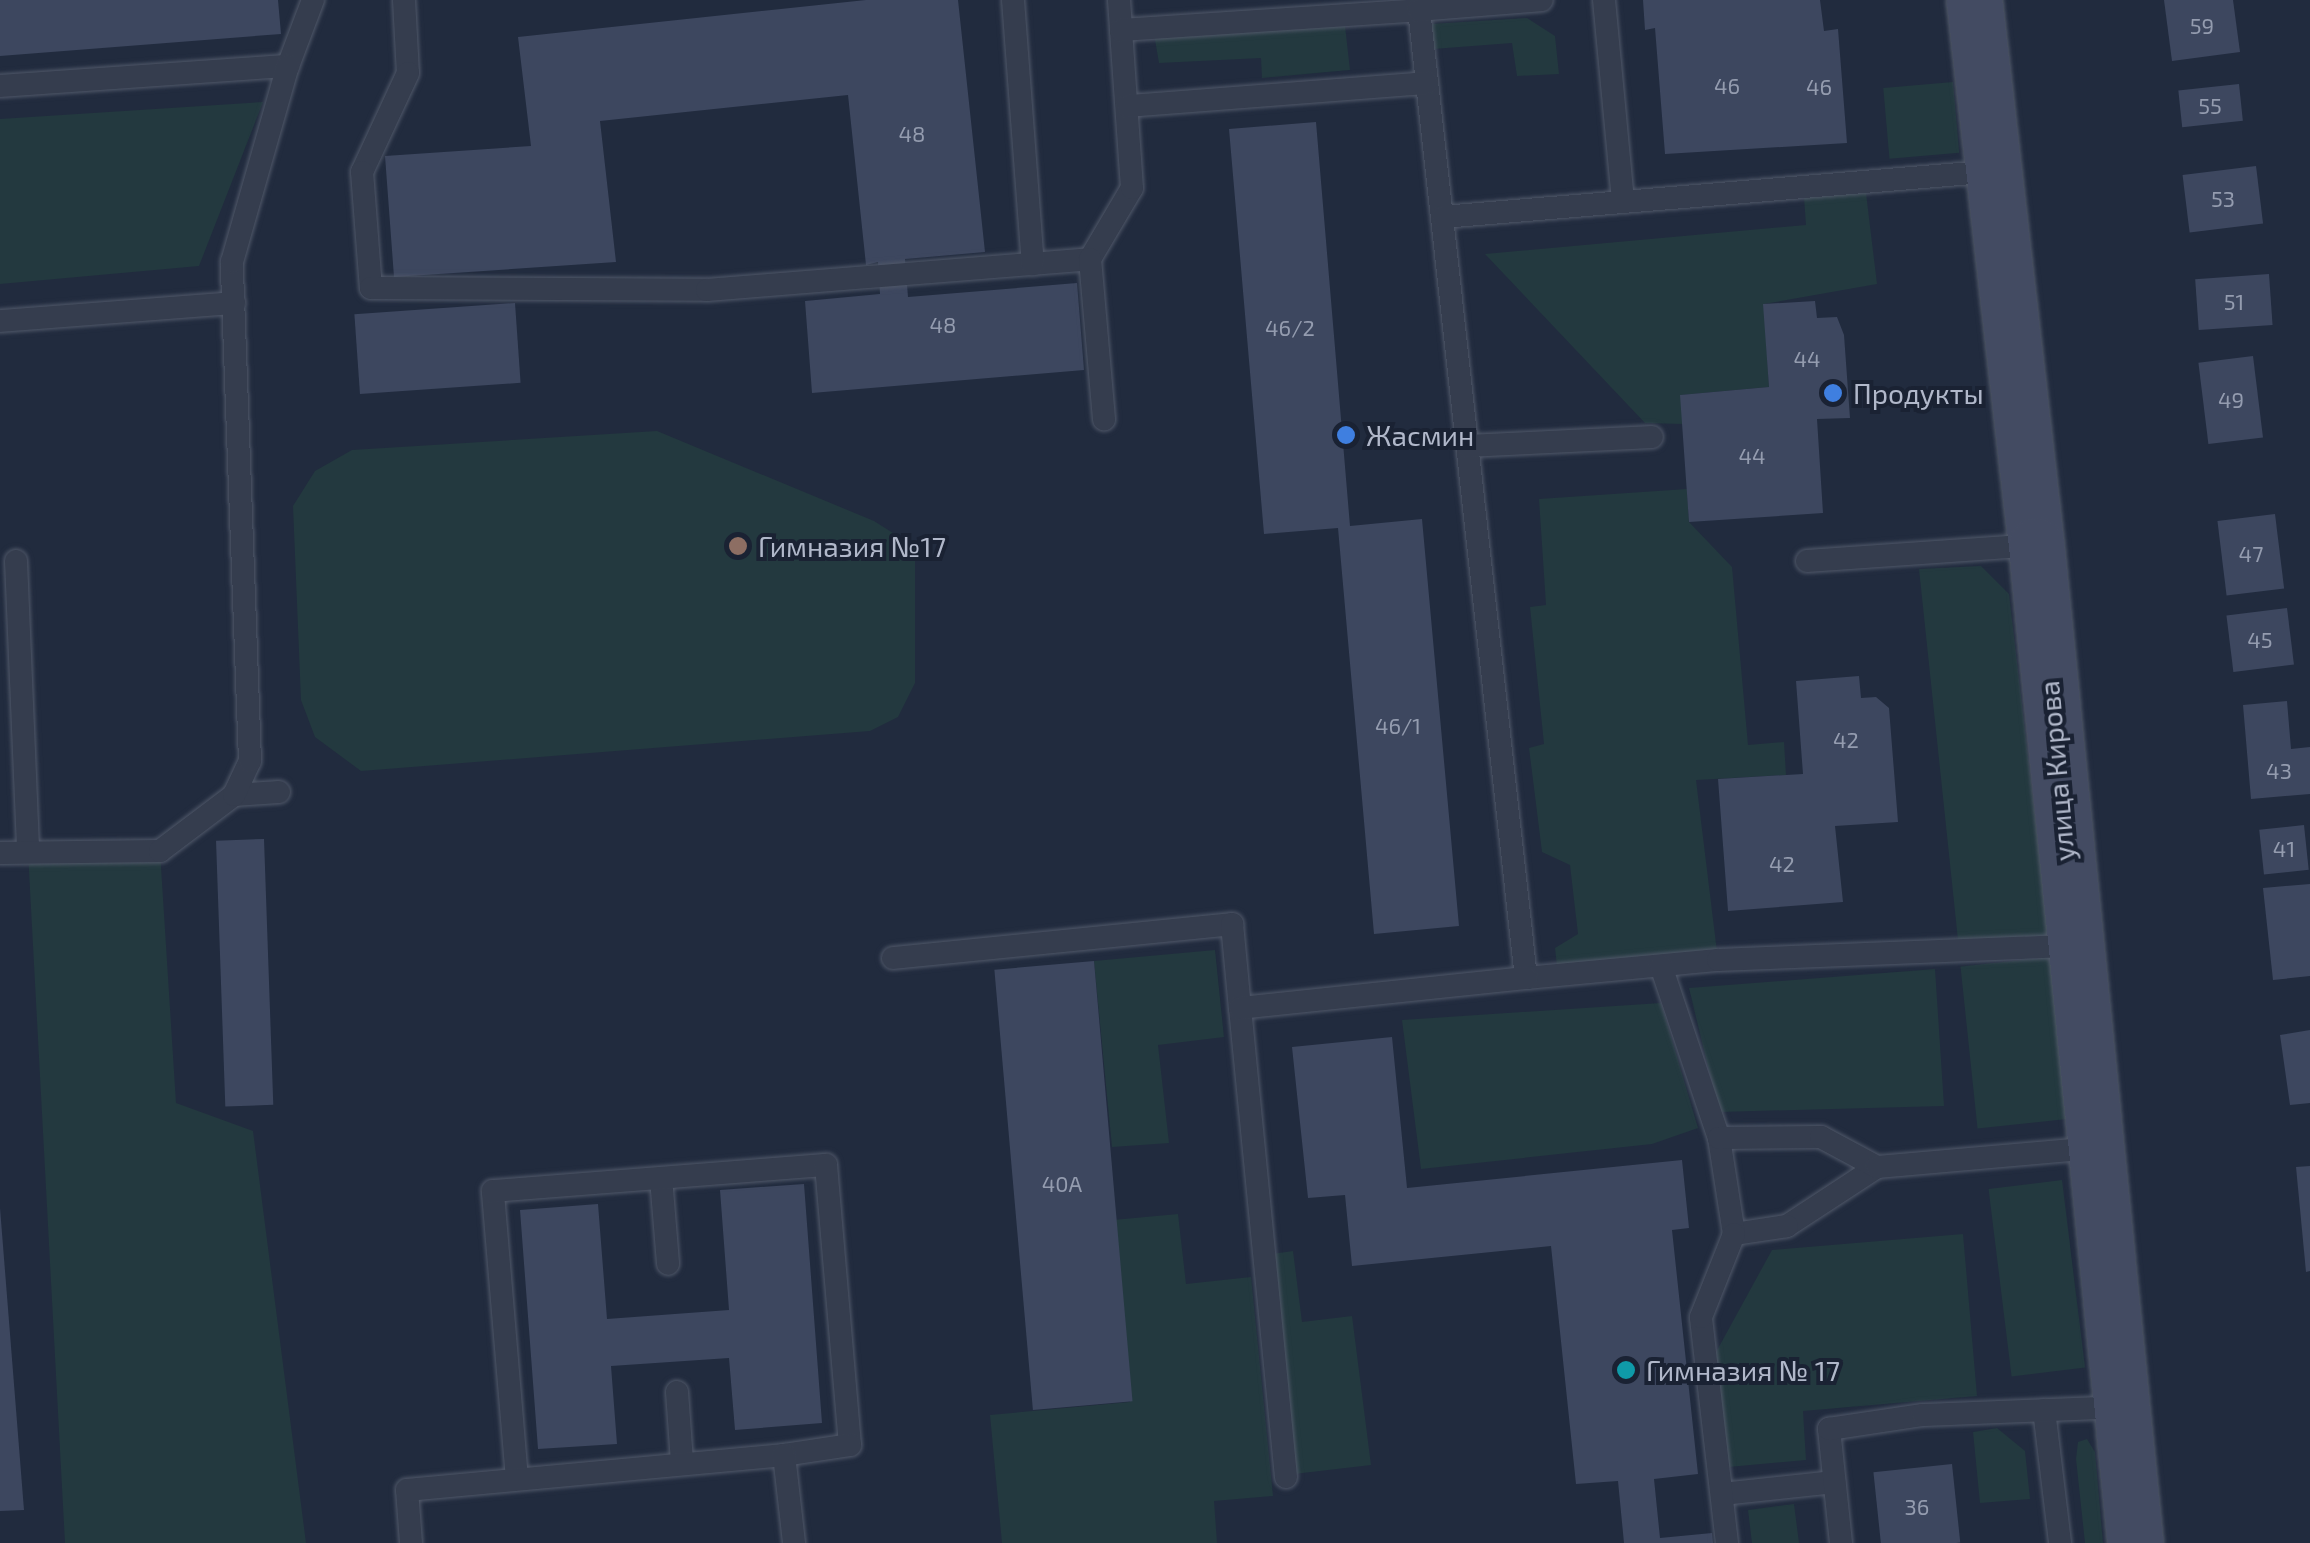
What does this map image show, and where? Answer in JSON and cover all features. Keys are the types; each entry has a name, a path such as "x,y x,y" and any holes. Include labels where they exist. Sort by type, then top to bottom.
{"street":[{"name":"улица Кирова","path":"1974,0 2036,546 2072,946 2135,1543"}],"lane":[{"path":"0,853 160,850 234,795 250,761 232,262 288,66 313,0"},
{"path":"404,0 408,73 362,172 371,288 707,290 1090,259"},
{"path":"1013,0 1033,264"},
{"path":"1104,419 1090,259 1132,188 1119,0"},
{"path":"1121,30 1542,0"},
{"path":"1604,0 1623,202"},
{"path":"1419,10 1526,978"},
{"path":"0,86 288,66"},
{"path":"1128,106 1427,84"},
{"path":"1443,217 1995,171"},
{"path":"0,321 234,303"},
{"path":"1468,446 1652,438"},
{"path":"1807,561 2036,546"},
{"path":"16,561 28,852"},
{"path":"234,795 279,792"},
{"path":"894,958 1232,924 1286,1477"},
{"path":"1240,1008 1661,966 2072,946"},
{"path":"1661,966 1718,1138 1734,1234 1701,1317 1727,1543"},
{"path":"1718,1138 1821,1137 1877,1167"},
{"path":"1734,1234 1788,1226 1877,1167 2093,1148"},
{"path":"411,1543 407,1490 784,1454 850,1445 826,1165 493,1191 517,1479"},
{"path":"662,1178 668,1264"},
{"path":"677,1392 682,1462"},
{"path":"1841,1543 1829,1429 1923,1415 2120,1407"},
{"path":"2044,1410 2060,1543"},
{"path":"784,1454 794,1543"},
{"path":"1722,1494 1834,1482"}],"green space":[{"path":"1344,17 1350,70 1262,78 1261,58 1159,63 1153,28"},
{"path":"1527,18 1555,36 1559,74 1517,76 1512,43 1433,49 1431,24"},
{"path":"1953,82 1959,153 1889,159 1883,88"},
{"path":"263,102 199,266 0,284 0,119"},
{"path":"1866,193 1877,284 1764,304 1769,387 1681,395 1683,424 1645,423 1485,254 1806,225 1804,197"},
{"path":"657,431 874,521 915,547 915,683 898,717 870,731 361,771 315,737 301,700 293,506 315,471 352,450"},
{"path":"1687,489 1689,522 1732,567 1748,745 1784,742 1786,775 1696,780 1718,960 1558,975 1555,948 1578,934 1570,865 1542,852 1529,748 1544,744 1530,607 1546,605 1539,499"},
{"path":"1981,566 2009,594 2049,936 1958,940 1919,569"},
{"path":"160,851 176,1103 253,1131 306,1543 65,1543 28,852"},
{"path":"1215,950 1224,1037 1158,1045 1169,1143 1112,1147 1094,961"},
{"path":"2050,957 2067,1119 1978,1129 1960,966"},
{"path":"1935,969 1944,1106 1719,1112 1689,988"},
{"path":"1661,1003 1698,1128 1652,1144 1421,1169 1402,1020"},
{"path":"2062,1180 2085,1368 2012,1377 1989,1189"},
{"path":"1178,1214 1186,1284 1251,1277 1273,1496 1214,1501 1217,1543 1002,1543 990,1415 1130,1402 1113,1220"},
{"path":"1963,1234 1977,1396 1803,1411 1806,1460 1718,1468 1709,1365 1772,1250"},
{"path":"1293,1251 1302,1322 1352,1316 1371,1465 1294,1474 1265,1255"},
{"path":"1997,1428 2025,1451 2030,1499 1980,1503 1973,1432"},
{"path":"2087,1439 2095,1452 2103,1543 2085,1543 2076,1459 2078,1442"},
{"path":"1794,1504 1799,1543 1752,1543 1748,1510"}],"building":[{"path":"0,0 278,0 281,34 0,56"},
{"path":"866,0 958,0 985,252 905,259 908,297 1077,283 1084,370 812,393 805,301 880,294 878,262 866,265 848,95 600,121 616,262 394,277 385,156 531,146 518,37"},
{"path":"1643,0 1820,0 1824,31 1838,29 1847,143 1665,154 1655,28 1645,30"},
{"path":"2164,0 2233,0 2240,52 2172,61"},
{"path":"2239,84 2243,121 2182,127 2178,90"},
{"path":"1316,122 1350,526 1422,519 1459,926 1374,934 1338,528 1264,534 1229,129"},
{"path":"2256,166 2263,224 2190,233 2183,175"},
{"path":"2269,274 2273,325 2199,330 2195,279"},
{"path":"1815,301 1817,318 1837,317 1844,335 1850,418 1817,419 1823,513 1689,522 1680,395 1769,387 1763,304"},
{"path":"515,303 521,383 360,394 354,314"},
{"path":"2253,356 2263,437 2208,444 2198,363"},
{"path":"2275,514 2284,588 2227,596 2217,521"},
{"path":"2287,608 2294,665 2233,672 2226,615"},
{"path":"1859,676 1861,698 1876,697 1889,708 1898,822 1835,826 1843,902 1728,911 1718,779 1803,774 1796,681"},
{"path":"2287,701 2291,749 2310,747 2310,794 2251,799 2243,705"},
{"path":"2304,825 2309,870 2264,874 2259,830"},
{"path":"264,839 273,1105 225,1107 216,841"},
{"path":"2310,884 2310,976 2273,980 2263,888"},
{"path":"1094,961 1133,1401 1033,1410 994,970"},
{"path":"2310,1030 2310,1103 2290,1105 2280,1035"},
{"name":"Гимназия № 17","path":"1392,1037 1407,1188 1682,1160 1689,1228 1672,1230 1698,1474 1654,1479 1660,1538 1712,1533 1713,1543 1624,1543 1618,1481 1576,1484 1551,1246 1352,1266 1345,1195 1308,1198 1292,1047"},
{"path":"2310,1166 2310,1271 2306,1272 2296,1167"},
{"path":"804,1184 822,1423 735,1430 729,1358 611,1366 617,1444 538,1449 520,1210 598,1204 607,1319 729,1310 720,1190"},
{"path":"0,1208 24,1510 0,1511"},
{"path":"1952,1464 1960,1543 1881,1543 1873,1472"}],"place":[{"name":"Продукты","path":"1833,393"},
{"name":"Жасмин","path":"1346,435"},
{"name":"Гимназия №17","path":"738,546"},
{"name":"Гимназия № 17","path":"1626,1370"}]}
